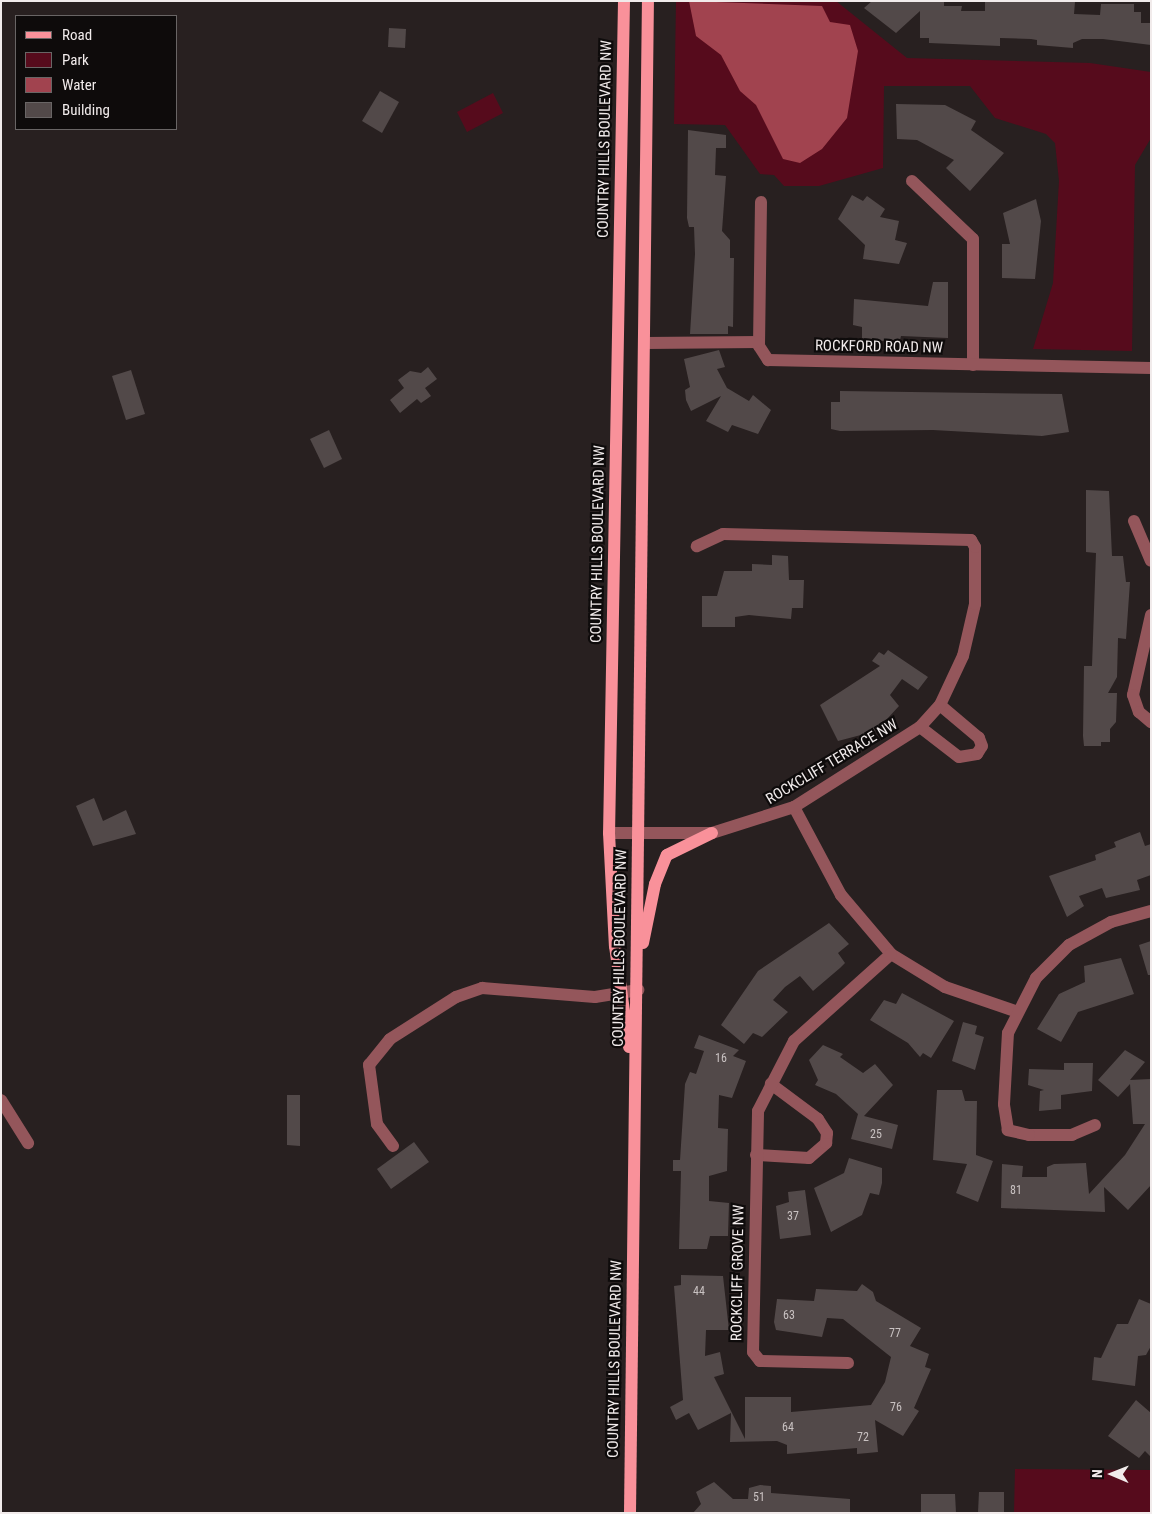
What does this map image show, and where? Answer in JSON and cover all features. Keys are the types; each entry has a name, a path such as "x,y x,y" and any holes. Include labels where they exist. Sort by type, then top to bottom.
{"main road":[{"name":"COUNTRY HILLS BOULEVARD NW","path":"624,1 609,833 615,946 624,996 633,1086"},
{"name":"COUNTRY HILLS BOULEVARD NW","path":"630,1513 633,1086 638,990 637,832 646,343 648,1"},
{"path":"638,971 655,884 667,855 712,833"}],"street":[{"path":"912,181 973,239 973,365"},
{"path":"646,343 759,342 761,202"},
{"name":"ROCKFORD ROAD NW","path":"759,342 762,356 772,361 1151,368"},
{"path":"1134,521 1151,561"},
{"name":"ROCKCLIFF TERRACE NW","path":"609,833 712,833 794,807 920,727 940,705 963,656 975,604 975,547 971,540 723,534 697,546"},
{"path":"1151,614 1133,695 1138,712 1151,722"},
{"path":"920,727 959,757 977,754 982,746 979,738 940,705"},
{"path":"794,807 841,896 891,954 945,987 1015,1011"},
{"path":"1096,1125 1072,1135 1029,1135 1008,1130 1004,1063 1015,1011 1036,978 1069,945 1111,922 1151,911"},
{"name":"ROCKCLIFF GROVE NW","path":"848,1363 760,1362 753,1352 758,1111 794,1041 891,954"},
{"path":"393,1146 377,1124 369,1065 390,1039 456,997 482,988 624,996 638,990"},
{"path":"756,1155 809,1158 826,1143 827,1133 818,1119 771,1084"},
{"path":"1,1100 28,1144"}],"green space":[{"path":"676,1 836,1 907,58 1090,63 1151,72 1151,138 1135,165 1132,351 1033,349 1053,283 1059,181 1055,143 1046,134 995,118 970,86 884,86 883,168 819,186 784,186 774,175 760,174 725,125 674,124"},
{"path":"493,93 503,113 467,132 457,112"},
{"path":"1015,1469 1151,1470 1151,1513 1014,1513"}],"water":[{"path":"689,1 822,6 830,22 850,25 858,51 847,118 822,149 800,163 783,159 756,105 740,91 721,55 696,36"}],"building":[{"path":"872,1 944,2 944,6 962,6 961,11 985,11 985,1 1075,2 1074,14 1100,15 1101,4 1134,4 1134,12 1141,12 1141,23 1151,23 1151,45 1103,39 1082,39 1073,43 1073,48 1037,45 1037,40 1031,39 1000,38 1000,46 929,43 929,38 920,38 920,11 896,33 864,8"},
{"path":"389,28 406,29 405,48 388,47"},
{"path":"380,91 399,102 382,133 362,121"},
{"path":"896,104 945,105 976,121 971,130 1004,153 970,191 946,168 954,160 917,140 897,139"},
{"path":"688,130 726,135 726,148 716,148 715,175 726,176 722,231 730,240 730,258 734,258 733,327 728,326 728,334 690,334 695,254 694,227 689,227 687,218"},
{"path":"852,195 863,201 867,196 885,209 880,217 899,221 895,240 907,243 899,264 863,259 865,245 838,219"},
{"path":"1036,199 1041,221 1035,279 1002,278 1002,244 1010,244 1003,213"},
{"path":"933,282 948,282 948,338 901,336 900,340 880,341 862,338 862,327 853,325 854,299 928,306"},
{"path":"719,350 725,367 717,369 727,388 749,401 753,395 771,410 758,434 732,425 728,432 706,421 721,396 691,411 686,400 685,390 690,387 684,359"},
{"path":"428,367 437,379 425,388 431,396 421,403 417,399 400,413 390,400 404,388 398,380 410,371 421,373"},
{"path":"131,370 145,414 126,420 112,376"},
{"path":"840,391 1062,394 1069,432 1042,436 933,430 840,431 831,429 831,402 840,402"},
{"path":"329,430 342,459 324,468 310,439"},
{"path":"1086,490 1109,491 1112,556 1123,556 1126,582 1130,582 1126,639 1118,638 1117,677 1108,693 1117,693 1116,722 1110,729 1110,742 1101,742 1101,746 1084,746 1083,736 1084,666 1092,666 1096,553 1086,552"},
{"path":"772,555 788,556 789,580 804,580 803,608 792,608 791,619 749,615 735,617 735,627 702,627 702,596 717,596 724,571 752,571 752,564 772,565"},
{"path":"888,650 928,677 918,690 902,679 890,695 899,706 876,731 838,741 820,705 880,666 872,661 879,652 884,655"},
{"path":"94,798 103,821 126,810 136,834 93,846 76,806"},
{"path":"1140,832 1145,846 1151,844 1151,875 1137,880 1140,890 1106,898 1102,888 1079,896 1084,906 1067,917 1049,876 1096,860 1095,855 1116,847 1114,842"},
{"path":"829,923 849,944 838,953 845,963 840,968 813,991 800,976 785,987 773,1000 788,1012 762,1037 753,1033 744,1044 721,1025 758,971"},
{"path":"1151,941 1151,975 1148,975 1139,945"},
{"path":"1121,958 1134,994 1078,1012 1061,1042 1037,1029 1059,994 1085,982 1084,966"},
{"path":"902,993 954,1021 931,1058 923,1053 920,1057 908,1043 870,1020 884,1000 896,1004"},
{"path":"963,1022 977,1026 975,1034 984,1037 975,1070 952,1061"},
{"path":"699,1035 739,1050 733,1056 746,1061 732,1098 719,1095 718,1128 728,1129 727,1171 709,1176 709,1201 729,1203 728,1236 710,1236 707,1249 679,1249 681,1171 673,1171 673,1160 680,1160 685,1084 690,1072 696,1074 704,1051 694,1048"},
{"path":"823,1045 843,1054 840,1057 863,1073 875,1064 893,1085 864,1116 898,1125 892,1149 851,1139 858,1114 836,1094 815,1085 818,1080 809,1060"},
{"path":"1125,1050 1145,1062 1130,1080 1151,1079 1151,1185 1128,1210 1104,1187 1105,1212 1001,1208 1002,1164 1023,1166 1022,1177 1047,1177 1047,1167 1054,1164 1086,1163 1089,1194 1125,1155 1145,1124 1133,1124 1130,1084 1118,1097 1098,1080"},
{"path":"1064,1063 1093,1063 1092,1091 1061,1095 1061,1109 1039,1111 1040,1091 1044,1090 1028,1085 1029,1069 1064,1070"},
{"path":"937,1090 962,1090 965,1101 977,1101 976,1155 993,1161 978,1202 956,1193 967,1164 933,1160"},
{"path":"287,1095 300,1095 300,1146 287,1145"},
{"path":"414,1142 429,1162 391,1189 377,1169"},
{"path":"849,1158 882,1168 882,1183 879,1195 870,1193 862,1215 831,1232 814,1188 844,1173"},
{"path":"805,1190 811,1235 780,1239 776,1206 789,1202 788,1192"},
{"path":"681,1275 723,1276 729,1330 706,1330 705,1356 720,1352 724,1374 714,1377 745,1439 745,1397 791,1397 791,1412 871,1405 885,1382 891,1357 843,1319 827,1318 822,1337 776,1330 774,1322 777,1299 814,1301 816,1289 857,1291 862,1284 873,1292 876,1301 921,1328 910,1346 929,1354 925,1367 931,1369 914,1408 919,1411 903,1436 875,1420 878,1452 857,1454 857,1448 787,1454 787,1445 777,1441 730,1442 731,1413 698,1430 689,1413 676,1420 670,1407 683,1400 674,1286 681,1285"},
{"path":"1139,1299 1151,1304 1151,1346 1146,1355 1138,1356 1135,1386 1092,1380 1094,1357 1101,1358 1117,1324 1128,1324"},
{"path":"1136,1400 1151,1413 1151,1457 1145,1451 1139,1458 1108,1436"},
{"path":"714,1482 733,1499 748,1499 749,1488 760,1485 771,1486 771,1493 850,1499 850,1513 693,1513 701,1504 696,1492"},
{"path":"979,1492 1004,1492 1004,1513 978,1513"},
{"path":"921,1494 955,1494 956,1513 921,1513"}]}
